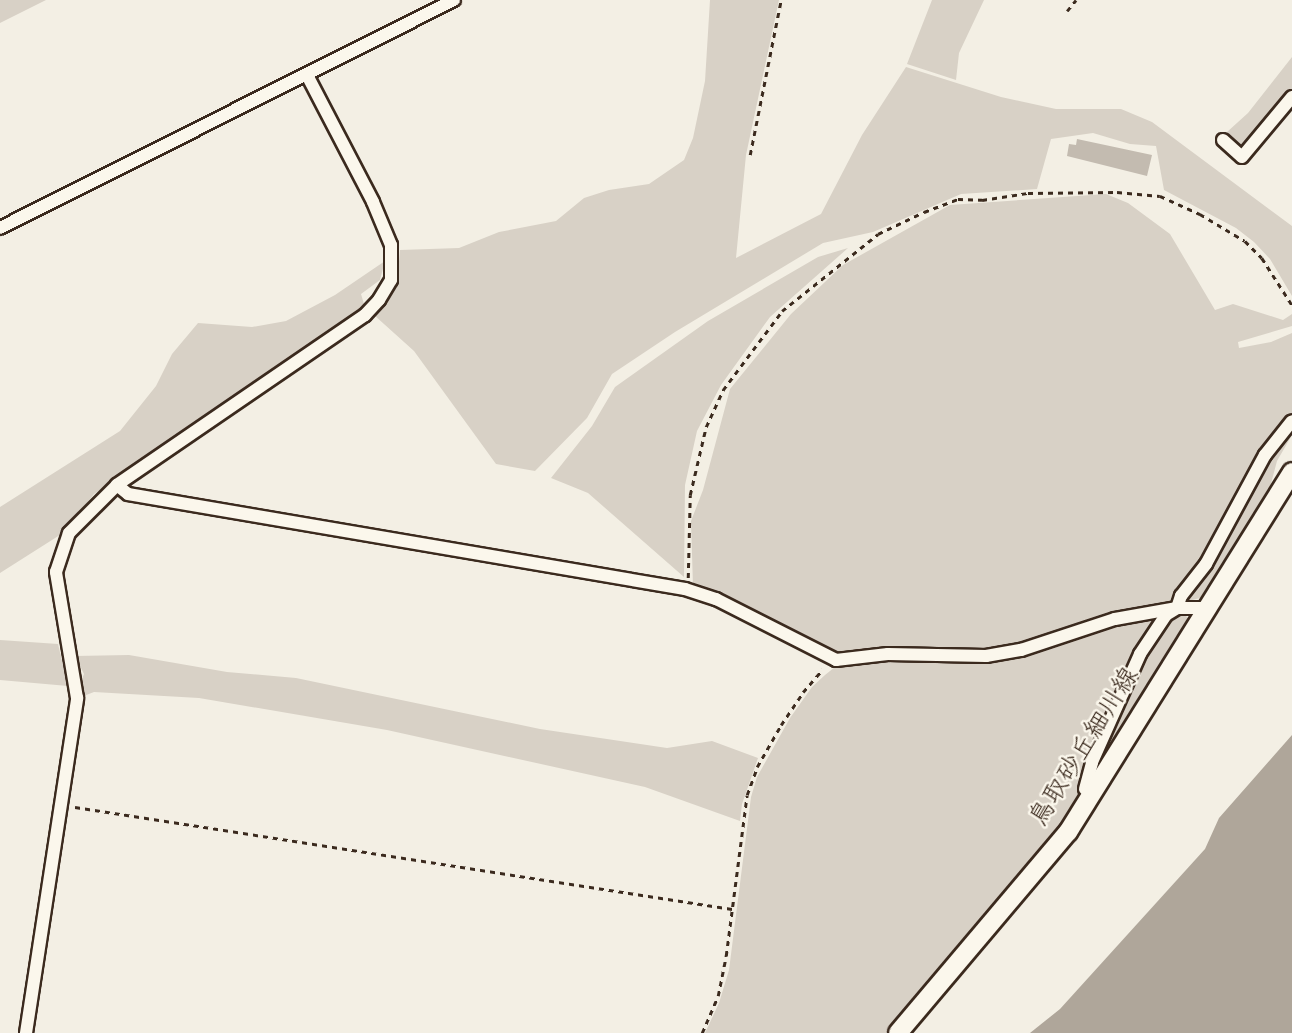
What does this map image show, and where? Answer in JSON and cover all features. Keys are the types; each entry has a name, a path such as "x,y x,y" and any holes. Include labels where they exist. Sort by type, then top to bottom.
{"main road":[{"name":"鳥取砂丘細川線","path":"898,1033 1068,832 1292,472"}],"street":[{"path":"0,228 454,0"},
{"path":"26,1033 77,698 56,572 69,533 117,485 365,315 379,300 391,280 391,245 373,202 307,75"},
{"path":"1223,140 1242,157 1292,97"},
{"path":"1085,789 1092,762 1140,654 1166,615 1177,608 1181,596 1206,564 1265,455 1292,421"},
{"path":"117,485 128,494 167,502 685,589 716,599 836,660 888,654 986,656 1021,650 1115,619 1177,608 1205,608"}],"path":[{"path":"750,155 781,0"},
{"path":"1066,10 1076,0"},
{"path":"685,589 690,495 706,427 723,390 782,312 878,234 958,198 982,200 1061,191 1160,196 1209,218 1245,241 1262,258 1292,305"},
{"path":"702,1033 718,996 747,795 757,767 803,692 816,675 836,660"},
{"path":"61,804 732,909"}],"shaded area":[{"path":"0,0 46,0 0,23"},
{"path":"710,0 779,0 746,155 736,258 821,214 862,135 906,67 1001,97 1056,109 1121,109 1152,122 1292,226 1292,296 1270,259 1254,242 1236,228 1164,190 1156,146 1130,144 1093,133 1051,139 1037,189 961,194 873,232 823,243 675,332 612,374 587,418 535,471 496,464 414,351 374,315 387,302 397,286 400,250 459,248 499,232 556,221 584,198 609,190 649,184 684,160 693,138 705,81"},
{"path":"932,0 984,0 959,53 956,80 907,64"},
{"path":"1292,57 1292,91 1239,148 1227,132 1248,113"},
{"path":"1106,194 1128,203 1170,234 1215,310 1233,304 1283,320 1292,314 1292,326 1238,342 1239,348 1271,342 1292,333 1292,418 1205,562 1175,604 998,651 848,653 824,649 693,587 691,521 703,490 730,389 791,314 843,265 950,205"},
{"path":"848,248 770,317 721,385 697,431 685,485 684,577 588,493 551,478 592,426 615,387 708,321 818,257"},
{"path":"385,261 380,280 361,294 364,304 362,311 94,494 63,533 0,573 0,507 120,431 156,386 172,354 198,323 252,327 286,321 335,295"},
{"path":"1292,424 1292,435 1277,461 1269,491 1210,587 1200,598 1180,603 1250,487"},
{"path":"1184,613 1189,620 1087,785 1119,701 1169,614"},
{"path":"1163,615 1086,770 1081,794 1070,811 1049,841 888,1033 705,1033 719,1003 729,970 751,797 757,777 790,718 812,687 825,675 835,667 861,659 978,661 1113,623"},
{"path":"0,640 58,644 68,686 0,680"},
{"path":"129,655 227,672 296,678 540,729 667,748 712,741 758,758 742,804 740,821 645,787 387,730 199,698 94,692 81,697 80,684 84,674 75,656"},
{"path":"1292,735 1292,1033 1030,1033 1060,1009 1205,849 1219,818"}],"building":[{"path":"1077,139 1152,155 1147,176 1067,156 1069,144 1076,145"}]}
